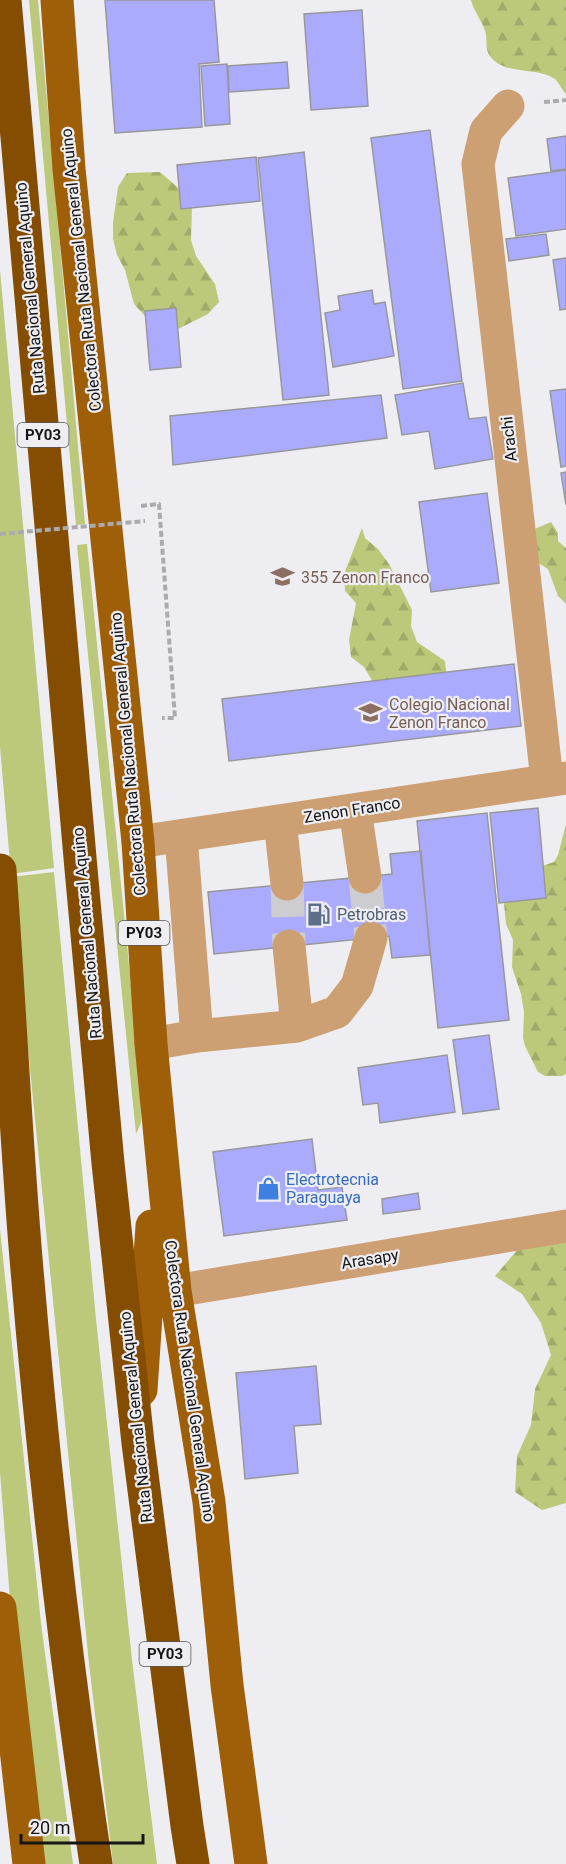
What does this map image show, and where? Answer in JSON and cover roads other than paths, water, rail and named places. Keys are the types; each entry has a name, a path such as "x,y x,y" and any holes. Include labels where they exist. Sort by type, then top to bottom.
{"highway":[{"name":"Ruta Nacional General Aquino","path":"5,0 108,1163 138,1443 193,1864"},
{"path":"0,870 25,1244 45,1464 80,1758 96,1864"}],"main road":[{"name":"Colectora Ruta Nacional General Aquino","path":"57,0 69,169 138,842 151,1044 174,1291 208,1502 227,1685 251,1864"},
{"path":"138,1443 159,1127"},
{"path":"0,1608 29,1864"}],"street":[{"name":"Arachi","path":"507,106 486,131 478,164 557,779"},
{"name":"Zenon Franco","path":"138,842 557,779"},
{"path":"355,810 365,876"},
{"path":"280,821 287,884"},
{"path":"181,836 197,1036"},
{"path":"151,1044 197,1036 297,1026 337,1012 357,986 371,938"},
{"path":"289,946 297,1026"},
{"name":"Arasapy","path":"174,1291 566,1226"}],"tunnel":[{"path":"365,877 371,938"},
{"path":"287,884 289,946"}],"place":[{"name":"355 Zenon Franco","path":"283,577"},
{"name":"Colegio Nacional Zenon Franco","path":"371,713"},
{"name":"Petrobras","path":"319,914"},
{"name":"Electrotecnia Paraguaya","path":"268,1188"}]}
